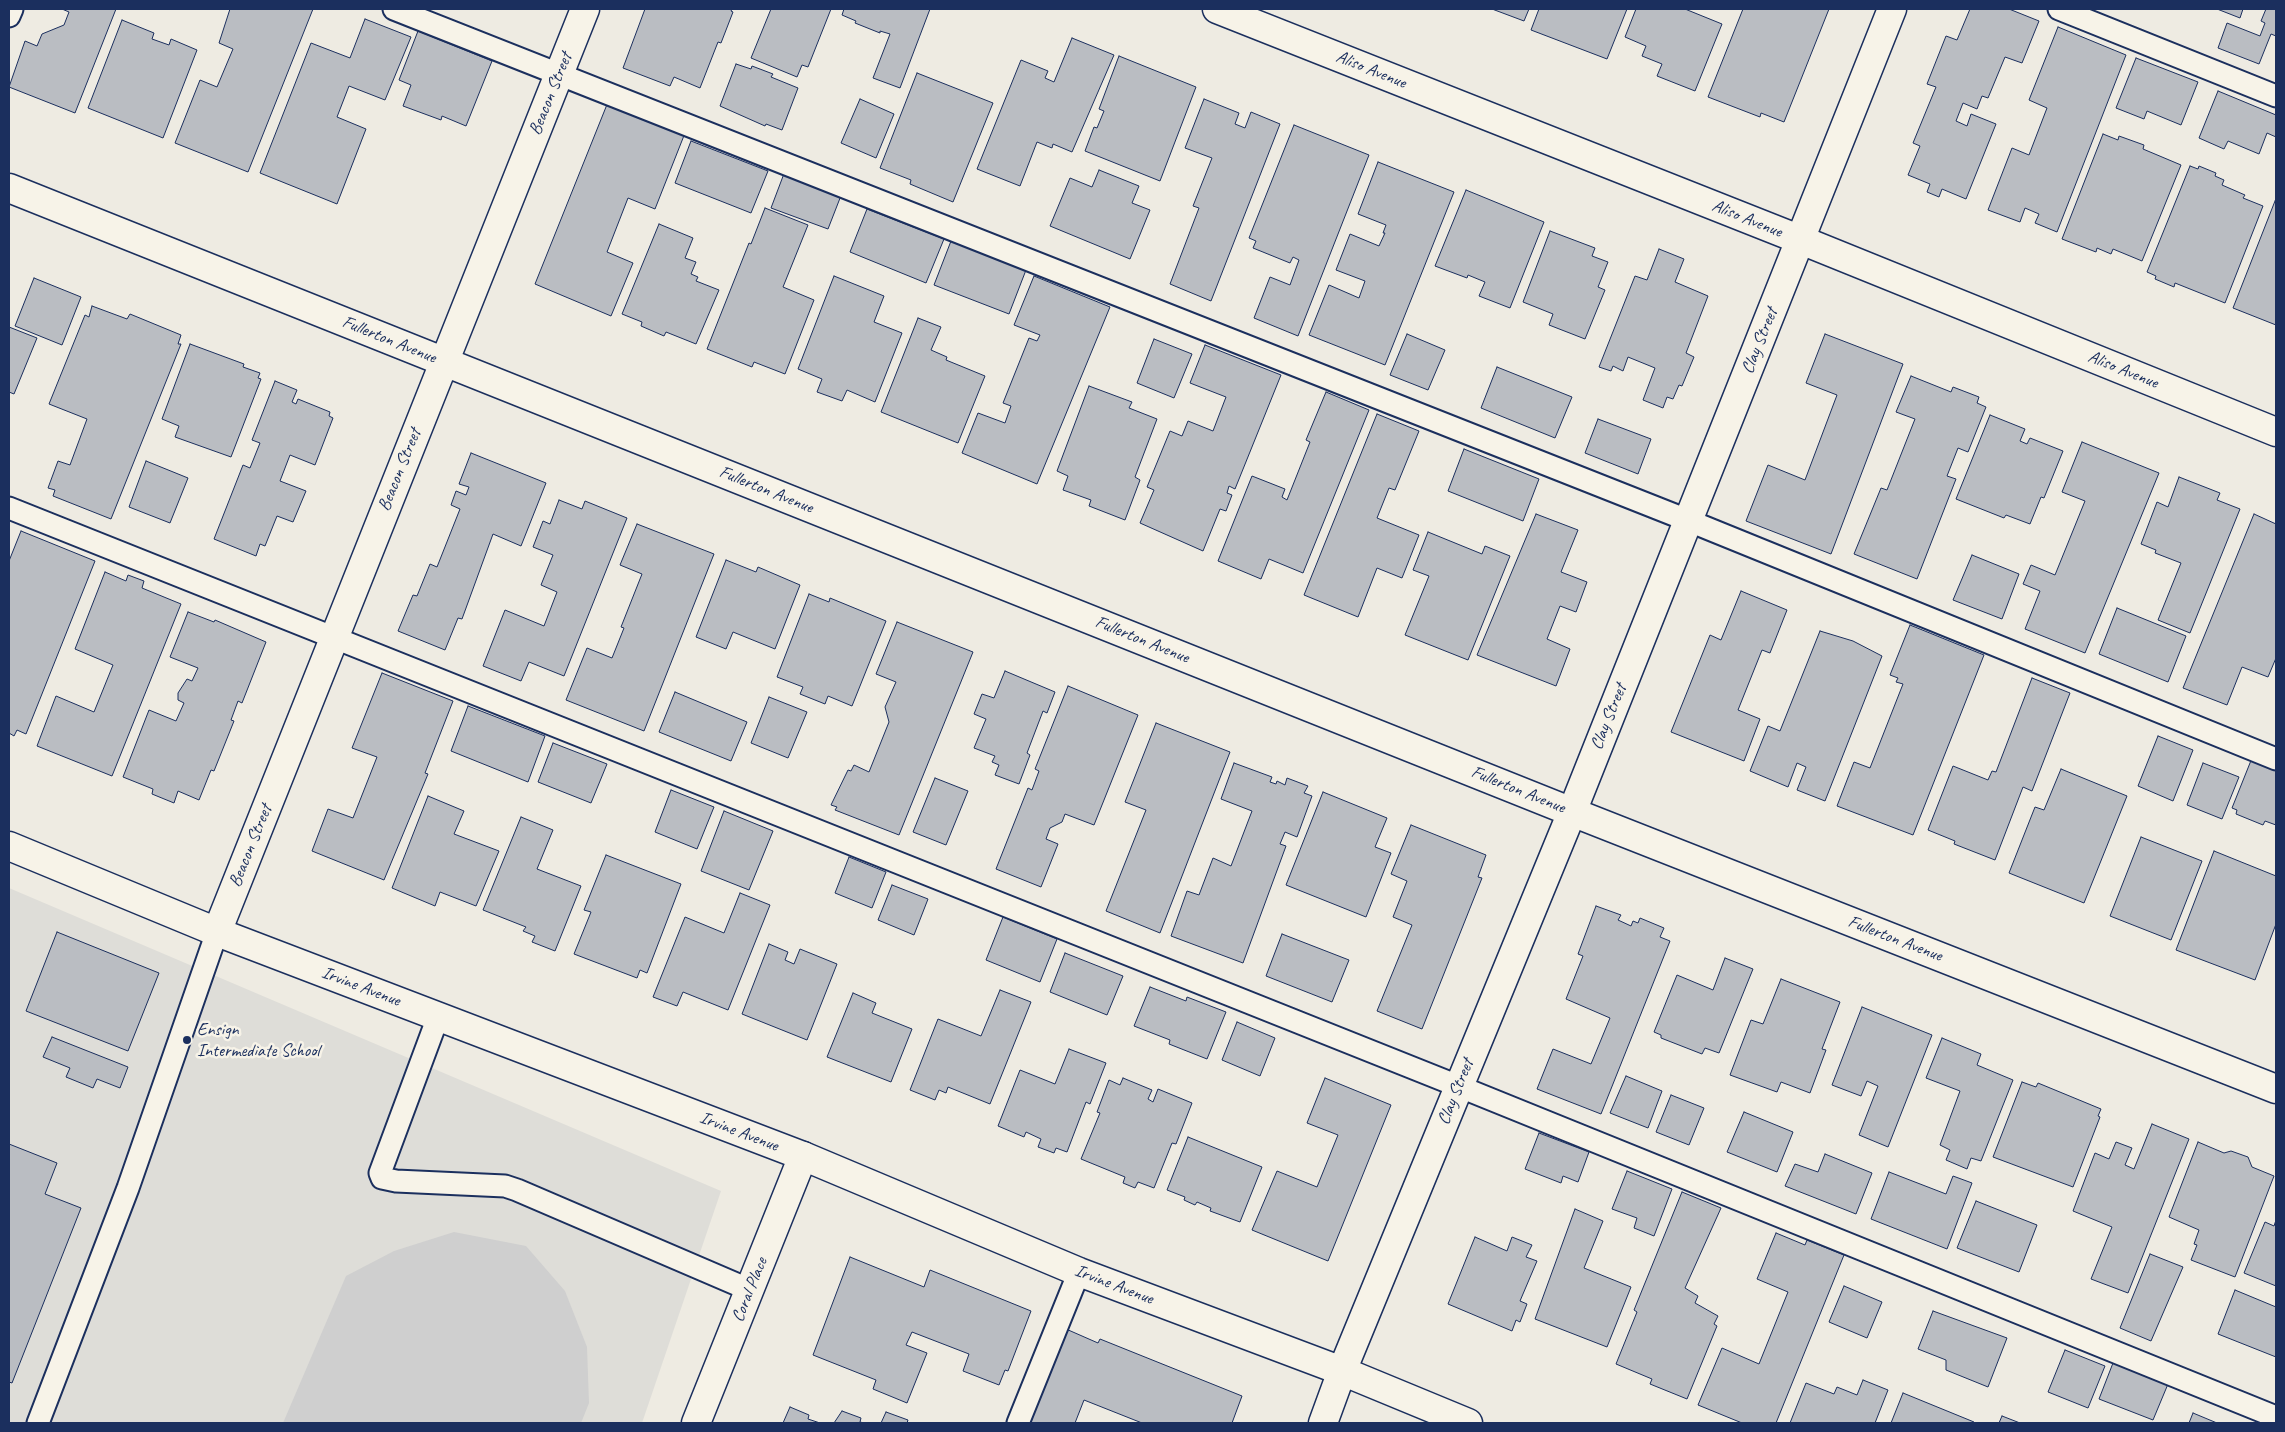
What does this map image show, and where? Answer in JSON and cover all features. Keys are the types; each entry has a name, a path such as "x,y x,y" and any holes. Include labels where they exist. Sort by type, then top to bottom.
{"street":[{"name":"Beacon Street","path":"216,932 585,9"},
{"name":"Aliso Avenue","path":"1217,9 1801,240 2276,432"},
{"name":"Clay Street","path":"1323,1423 1342,1371 1458,1086 1572,812 1892,9"},
{"name":"Fullerton Avenue","path":"9,188 1572,812 2276,1088"},
{"name":"Irvine Avenue","path":"9,846 216,932 803,1156 1079,1272 1342,1371 1468,1423"},
{"name":"Coral Place","path":"696,1423 803,1156"}],"lane":[{"path":"9,16 12,9"},
{"path":"394,9 1687,520 2276,759"},
{"path":"2058,9 2276,96"},
{"path":"9,508 1458,1086 2276,1416"},
{"path":"38,1423 128,1188 216,932"},
{"path":"438,1017 380,1173 382,1178 396,1181 504,1186 750,1290"},
{"path":"1018,1423 1079,1272"}],"shaded area":[{"name":"Ensign Intermediate School","path":"9,888 721,1191 642,1423 9,1423"},
{"path":"454,1232 526,1246 565,1291 587,1347 589,1403 581,1423 283,1423 346,1276 394,1251"}],"building":[{"path":"62,9 116,9 75,113 9,87 25,41 37,46 42,34 64,25 69,12"},
{"path":"230,9 313,9 248,172 175,143 200,80 217,87 233,49 219,43"},
{"path":"645,9 732,9 731,11 733,12 721,43 718,42 700,88 674,77 670,86 623,68"},
{"path":"771,9 831,9 808,67 802,65 797,77 751,58"},
{"path":"844,9 930,9 900,88 873,78 890,34 880,31 880,33 855,23 856,21 842,15"},
{"path":"1492,9 1529,9 1524,21"},
{"path":"1539,9 1627,9 1607,59 1531,30"},
{"path":"1636,9 1685,9 1722,24 1695,91 1657,76 1662,64 1642,56 1646,46 1625,37"},
{"path":"1743,9 1829,9 1784,122 1761,113 1760,117 1708,97"},
{"path":"1970,9 2009,9 2039,21 2022,63 2005,57 1988,98 1982,96 1977,109 1963,103 1956,121 1967,126 1971,114 1996,124 1966,199 1942,189 1939,197 1927,192 1930,184 1908,175 1920,146 1913,143 1936,87 1927,84 1946,36 1957,40"},
{"path":"2217,9 2243,9 2240,18"},
{"path":"2266,9 2276,9 2276,36 2271,34 2259,64 2218,48 2227,23 2260,36 2265,23 2261,21"},
{"path":"365,19 411,37 385,100 349,86 337,117 366,129 337,204 260,173 311,43 350,58"},
{"path":"122,20 154,33 152,39 169,45 171,39 197,50 163,138 88,108"},
{"path":"2058,27 2126,55 2057,232 2035,223 2039,214 2025,208 2020,222 1988,210 2012,148 2029,155 2047,108 2029,100"},
{"path":"418,31 492,61 466,126 442,116 441,120 403,106 411,85 399,80"},
{"path":"1072,38 1114,55 1072,152 1053,144 1052,148 1037,142 1020,186 977,169 1021,60 1048,71 1045,78 1054,82"},
{"path":"1119,56 1196,87 1160,181 1085,151 1094,127 1097,128 1104,111 1099,109"},
{"path":"2136,58 2198,82 2181,125 2147,111 2144,119 2116,108"},
{"path":"736,64 751,69 752,66 773,74 771,77 798,88 782,130 766,124 765,126 720,106"},
{"path":"917,73 993,103 953,202 910,184 911,180 880,168"},
{"path":"2218,91 2276,115 2276,137 2267,133 2259,154 2228,141 2224,149 2199,138"},
{"path":"860,99 894,114 876,158 841,143"},
{"path":"1204,99 1239,113 1235,124 1245,128 1251,112 1280,124 1211,301 1170,284 1199,208 1193,206 1212,158 1185,148"},
{"path":"608,102 685,133 655,209 628,198 607,252 633,263 611,316 535,284"},
{"path":"1294,125 1369,155 1298,336 1254,318 1270,277 1290,285 1299,260 1293,257 1290,263 1253,248 1256,241 1249,238"},
{"path":"2103,134 2118,140 2119,136 2144,145 2143,149 2181,165 2142,261 2113,249 2111,254 2097,248 2096,252 2062,239"},
{"path":"691,141 768,171 751,213 675,183"},
{"path":"1378,162 1454,192 1385,365 1309,335 1329,285 1359,298 1365,281 1336,270 1350,234 1379,246 1385,233 1383,233 1386,225 1358,214"},
{"path":"2190,166 2198,169 2199,166 2216,173 2215,176 2224,180 2222,185 2245,195 2243,198 2263,206 2225,303 2175,283 2174,287 2155,279 2156,276 2147,272"},
{"path":"1099,170 1139,186 1132,203 1150,210 1130,259 1050,226 1070,178 1092,187"},
{"path":"785,171 842,193 828,229 771,208"},
{"path":"1466,190 1544,222 1510,308 1479,296 1485,282 1468,275 1467,278 1435,266"},
{"path":"2276,202 2276,325 2233,308"},
{"path":"765,208 808,225 783,287 814,300 785,374 754,362 752,367 707,349"},
{"path":"867,209 944,239 926,283 850,252"},
{"path":"659,224 693,238 685,258 696,262 691,274 698,277 696,281 719,290 696,344 666,332 664,336 641,326 642,322 622,314"},
{"path":"1550,231 1595,248 1592,256 1608,262 1598,287 1605,290 1585,339 1549,325 1553,314 1523,302"},
{"path":"951,241 1026,270 1009,314 934,285"},
{"path":"1659,249 1684,259 1675,282 1708,296 1686,353 1694,357 1682,386 1679,385 1673,399 1667,397 1663,408 1643,400 1655,368 1628,357 1623,371 1613,366 1611,371 1599,367 1635,276 1647,280"},
{"path":"834,276 884,296 874,322 902,333 875,402 847,390 842,401 817,392 822,379 798,369"},
{"path":"1034,276 1110,307 1037,484 962,453 978,413 1005,423 1011,406 1003,403 1029,338 1037,341 1040,335 1014,325"},
{"path":"34,278 81,297 62,345 15,326"},
{"path":"92,306 127,319 130,314 181,335 178,344 181,344 111,519 53,496 55,490 48,488 58,461 70,465 87,419 49,404 85,315 89,317"},
{"path":"918,318 941,327 931,350 947,357 946,360 985,376 958,443 881,412"},
{"path":"9,327 37,338 14,394 9,392"},
{"path":"1407,334 1445,350 1428,390 1390,375"},
{"path":"1825,334 1903,364 1831,554 1746,521 1768,465 1805,480 1837,395 1806,383"},
{"path":"1154,339 1192,354 1174,398 1137,383"},
{"path":"190,344 244,364 243,367 260,373 258,378 261,379 231,457 175,437 179,426 162,419"},
{"path":"1205,345 1281,375 1235,489 1229,486 1227,493 1232,495 1226,511 1220,509 1203,551 1140,523 1154,490 1147,487 1170,431 1182,436 1188,421 1213,431 1226,397 1190,383"},
{"path":"1497,367 1572,397 1555,438 1481,408"},
{"path":"1911,376 1951,392 1953,387 1979,397 1977,403 1986,407 1968,452 1958,448 1947,476 1956,479 1917,579 1854,554 1881,488 1887,490 1915,419 1896,412"},
{"path":"275,381 297,390 292,402 296,404 298,399 330,412 329,416 333,418 315,465 290,455 280,481 306,491 293,522 277,516 265,546 260,544 256,556 214,539 243,465 250,468 260,443 252,440"},
{"path":"1089,386 1132,402 1129,408 1157,419 1135,477 1140,480 1125,520 1089,506 1091,500 1063,490 1068,476 1057,471"},
{"path":"1326,392 1369,410 1303,573 1269,559 1261,579 1218,561 1252,476 1285,489 1282,497 1287,500 1310,442 1306,440"},
{"path":"1377,414 1419,431 1395,490 1389,488 1377,518 1419,535 1402,578 1377,568 1358,617 1304,595"},
{"path":"1990,415 2025,429 2020,441 2027,444 2030,438 2063,451 2044,498 2041,497 2030,524 2006,515 2004,518 1956,499"},
{"path":"1598,419 1651,439 1638,474 1585,453"},
{"path":"2082,442 2159,473 2085,653 2025,629 2040,591 2023,584 2031,565 2055,575 2085,501 2062,492"},
{"path":"1464,449 1539,479 1523,521 1448,491"},
{"path":"471,453 546,483 521,546 493,534 462,619 458,618 445,650 398,631 413,595 417,596 430,564 437,567 460,509 451,505 456,491 466,495 469,487 459,484"},
{"path":"146,461 188,478 170,523 129,507"},
{"path":"2179,477 2220,493 2217,500 2240,509 2190,633 2158,620 2181,563 2155,553 2156,550 2141,544 2157,502 2168,507"},
{"path":"559,500 582,509 585,501 627,518 564,676 529,662 521,681 483,666 505,610 544,626 557,592 541,585 553,555 533,547 543,521 550,524"},
{"path":"1536,514 1578,530 1561,572 1587,582 1576,612 1560,606 1547,639 1570,649 1556,686 1477,655"},
{"path":"2254,514 2276,524 2276,658 2268,677 2242,667 2227,705 2183,688"},
{"path":"637,524 714,554 644,731 566,700 587,648 612,658 624,628 621,627 642,574 620,565"},
{"path":"21,531 95,561 26,734 17,730 14,736 9,733 9,561"},
{"path":"1428,532 1482,554 1485,546 1510,556 1468,660 1405,635 1429,576 1413,570"},
{"path":"1972,555 2019,574 2002,619 1953,600"},
{"path":"726,560 756,572 758,567 800,585 775,649 733,632 726,649 696,637"},
{"path":"105,572 126,581 128,575 144,581 142,588 181,604 112,776 37,746 56,696 94,712 113,665 75,649"},
{"path":"1741,591 1787,610 1770,653 1762,650 1738,710 1760,719 1744,761 1671,732 1710,635 1721,640"},
{"path":"809,594 829,602 830,598 886,621 852,706 828,696 825,704 800,694 803,687 777,677"},
{"path":"2117,608 2186,636 2168,682 2099,654"},
{"path":"188,612 214,622 215,620 266,642 242,703 238,701 231,720 234,721 214,771 211,770 199,800 178,791 174,803 152,794 153,789 123,777 149,710 176,721 184,703 178,700 178,693 187,679 192,681 198,668 170,657"},
{"path":"897,622 973,652 899,835 835,810 837,807 831,805 848,770 851,771 854,765 869,772 889,722 885,707 896,682 876,674"},
{"path":"1910,625 1984,655 1913,835 1837,806 1854,762 1870,768 1903,684 1896,682 1898,678 1890,675"},
{"path":"1820,631 1853,641 1882,656 1825,801 1797,790 1806,767 1797,763 1788,787 1750,771 1768,726 1780,731"},
{"path":"1005,671 1055,692 1047,713 1043,711 1027,753 1030,755 1019,784 995,775 999,765 992,762 995,756 974,748 986,719 974,714 982,694 994,698"},
{"path":"382,673 453,701 425,773 428,774 384,880 312,851 328,809 353,818 377,757 352,748"},
{"path":"2032,678 2070,693 2032,791 2023,787 1995,860 1954,844 1955,841 1928,830 1953,766 1988,780 1992,771 1996,772"},
{"path":"1068,686 1138,715 1094,825 1065,814 1062,822 1050,828 1046,839 1058,844 1041,887 996,869 1028,788 1032,790 1039,771 1035,769"},
{"path":"675,692 747,722 731,761 659,732"},
{"path":"769,697 807,712 788,758 751,743"},
{"path":"468,706 545,736 528,782 451,751"},
{"path":"1156,723 1230,752 1160,933 1106,911 1146,810 1125,802"},
{"path":"2158,736 2193,750 2173,801 2138,786"},
{"path":"553,743 607,764 591,803 538,782"},
{"path":"2252,758 2276,768 2276,825 2265,821 2263,825 2236,814 2237,810 2232,808"},
{"path":"1234,763 1272,777 1270,782 1276,784 1277,781 1285,785 1287,778 1308,786 1304,793 1312,796 1297,837 1285,832 1280,844 1286,846 1243,963 1171,936 1187,891 1199,895 1213,858 1231,866 1252,811 1221,799"},
{"path":"2203,763 2239,777 2222,819 2187,805"},
{"path":"2061,769 2127,796 2084,903 2009,873 2035,807 2044,810"},
{"path":"935,778 968,791 946,845 913,832"},
{"path":"671,790 714,807 697,849 655,832"},
{"path":"1323,792 1387,818 1375,847 1391,853 1366,917 1286,885"},
{"path":"428,796 464,811 454,834 499,851 476,906 440,892 435,906 392,888"},
{"path":"724,811 773,831 749,890 701,871"},
{"path":"521,817 553,830 537,869 581,886 555,951 532,942 535,936 523,931 526,927 483,910"},
{"path":"1411,825 1486,855 1478,877 1482,878 1422,1029 1377,1011 1412,925 1393,917 1407,881 1391,874"},
{"path":"2141,837 2202,861 2171,940 2110,916"},
{"path":"2214,851 2276,876 2276,924 2255,980 2176,950"},
{"path":"606,855 681,884 647,973 640,970 637,978 574,954 591,912 584,910"},
{"path":"849,857 886,872 872,908 835,893"},
{"path":"892,885 928,899 914,935 878,920"},
{"path":"740,893 770,905 728,1010 683,992 677,1006 653,997 685,917 724,933"},
{"path":"1596,906 1621,915 1618,920 1631,926 1633,921 1638,923 1640,918 1664,928 1660,937 1670,941 1601,1114 1537,1089 1553,1049 1591,1064 1610,1018 1566,999 1583,956 1578,954"},
{"path":"1003,917 1057,939 1040,982 986,960"},
{"path":"57,932 159,973 128,1051 26,1011"},
{"path":"1282,934 1349,960 1332,1002 1266,976"},
{"path":"769,944 788,952 785,960 794,964 800,949 837,964 807,1040 742,1014"},
{"path":"1065,953 1123,976 1107,1015 1050,992"},
{"path":"1725,958 1753,969 1719,1053 1705,1048 1702,1054 1661,1038 1661,1035 1654,1032 1677,975 1713,990"},
{"path":"1781,979 1840,1002 1822,1049 1826,1050 1810,1093 1781,1082 1777,1092 1730,1075 1751,1020 1763,1024"},
{"path":"1150,987 1186,1001 1187,997 1226,1012 1207,1059 1169,1044 1170,1040 1134,1026"},
{"path":"1000,990 1031,1002 990,1104 948,1087 946,1093 939,1090 935,1100 910,1090 938,1019 981,1036"},
{"path":"853,993 876,1003 872,1013 912,1029 891,1082 827,1057"},
{"path":"1862,1007 1932,1035 1888,1147 1859,1135 1878,1086 1867,1081 1861,1096 1832,1085"},
{"path":"1237,1022 1275,1038 1260,1076 1222,1060"},
{"path":"52,1037 128,1067 120,1088 97,1079 93,1088 66,1077 70,1068 43,1057"},
{"path":"1942,1038 1981,1054 1977,1065 2013,1080 1981,1161 1971,1158 1967,1169 1946,1160 1950,1150 1940,1145 1960,1091 1926,1078"},
{"path":"1069,1049 1106,1063 1090,1104 1086,1102 1067,1152 1056,1148 1054,1153 1038,1147 1041,1139 1026,1132 1024,1137 998,1126 1020,1070 1055,1084"},
{"path":"1626,1076 1662,1091 1648,1128 1610,1113"},
{"path":"1123,1078 1152,1090 1148,1099 1153,1102 1158,1089 1192,1103 1176,1144 1172,1143 1154,1188 1138,1182 1135,1188 1123,1183 1125,1177 1081,1159 1100,1113 1097,1112 1109,1080 1120,1085"},
{"path":"1325,1078 1391,1105 1328,1261 1252,1230 1277,1171 1317,1187 1338,1135 1307,1123"},
{"path":"2022,1082 2036,1087 2038,1083 2101,1109 2098,1116 2100,1117 2073,1187 1993,1157"},
{"path":"1671,1095 1704,1108 1689,1145 1656,1132"},
{"path":"1744,1112 1793,1132 1777,1172 1727,1152"},
{"path":"2152,1124 2189,1139 2128,1293 2091,1279 2112,1227 2073,1211 2095,1153 2109,1159 2116,1142 2132,1148 2125,1165 2134,1169"},
{"path":"1539,1133 1589,1152 1578,1182 1563,1176 1561,1183 1525,1169"},
{"path":"1188,1137 1262,1167 1240,1222 1210,1211 1211,1208 1197,1202 1195,1205 1184,1200 1185,1197 1167,1190"},
{"path":"2198,1142 2224,1153 2231,1151 2248,1157 2252,1167 2274,1176 2235,1277 2191,1260 2197,1245 2194,1244 2199,1230 2169,1217"},
{"path":"9,1144 57,1163 45,1194 81,1208 12,1383 9,1382"},
{"path":"1825,1154 1872,1173 1856,1214 1785,1186 1795,1164 1818,1172"},
{"path":"1627,1171 1672,1189 1654,1236 1634,1228 1637,1218 1612,1209"},
{"path":"1889,1172 1946,1194 1953,1176 1972,1183 1947,1249 1871,1219"},
{"path":"1682,1192 1721,1208 1685,1288 1698,1296 1695,1303 1718,1316 1714,1324 1717,1326 1687,1399 1650,1384 1652,1379 1616,1364 1637,1312 1634,1310"},
{"path":"1976,1201 2037,1225 2019,1272 1957,1248"},
{"path":"1575,1209 1603,1221 1584,1268 1631,1287 1607,1347 1535,1319"},
{"path":"2276,1220 2276,1286 2244,1273 2265,1222 2274,1226"},
{"path":"1776,1233 1805,1245 1807,1240 1844,1255 1776,1423 1742,1423 1698,1405 1722,1348 1759,1364 1788,1292 1757,1279"},
{"path":"1475,1237 1507,1251 1512,1237 1532,1245 1526,1257 1537,1261 1520,1301 1527,1304 1520,1322 1516,1320 1512,1331 1448,1304"},
{"path":"2150,1254 2183,1267 2151,1341 2120,1328"},
{"path":"850,1257 924,1287 930,1270 1031,1311 1008,1371 1005,1370 999,1385 963,1371 969,1354 912,1332 906,1345 927,1353 907,1403 873,1389 876,1380 813,1355"},
{"path":"1844,1286 1882,1302 1867,1338 1829,1322"},
{"path":"2235,1290 2276,1307 2276,1357 2218,1334"},
{"path":"1933,1311 2007,1338 1988,1387 1946,1370 1946,1360 1918,1349"},
{"path":"1066,1329 1098,1343 1100,1339 1242,1396 1232,1423 1142,1423 1084,1400 1075,1423 1030,1423"},
{"path":"2065,1350 2105,1366 2088,1408 2048,1392"},
{"path":"2113,1363 2168,1384 2153,1420 2099,1399"},
{"path":"1863,1380 1888,1390 1875,1423 1790,1423 1806,1383 1834,1394 1837,1387 1857,1395"},
{"path":"1903,1393 1974,1422 1891,1423"},
{"path":"790,1407 809,1415 808,1419 820,1423 783,1423"},
{"path":"842,1411 861,1418 860,1422 864,1423 834,1423"},
{"path":"886,1412 908,1420 907,1423 881,1423"},
{"path":"2193,1413 2217,1423 2189,1423"},
{"path":"2002,1416 2020,1423 1999,1423"}],"place":[{"name":"Ensign Intermediate School","path":"187,1040"}]}
